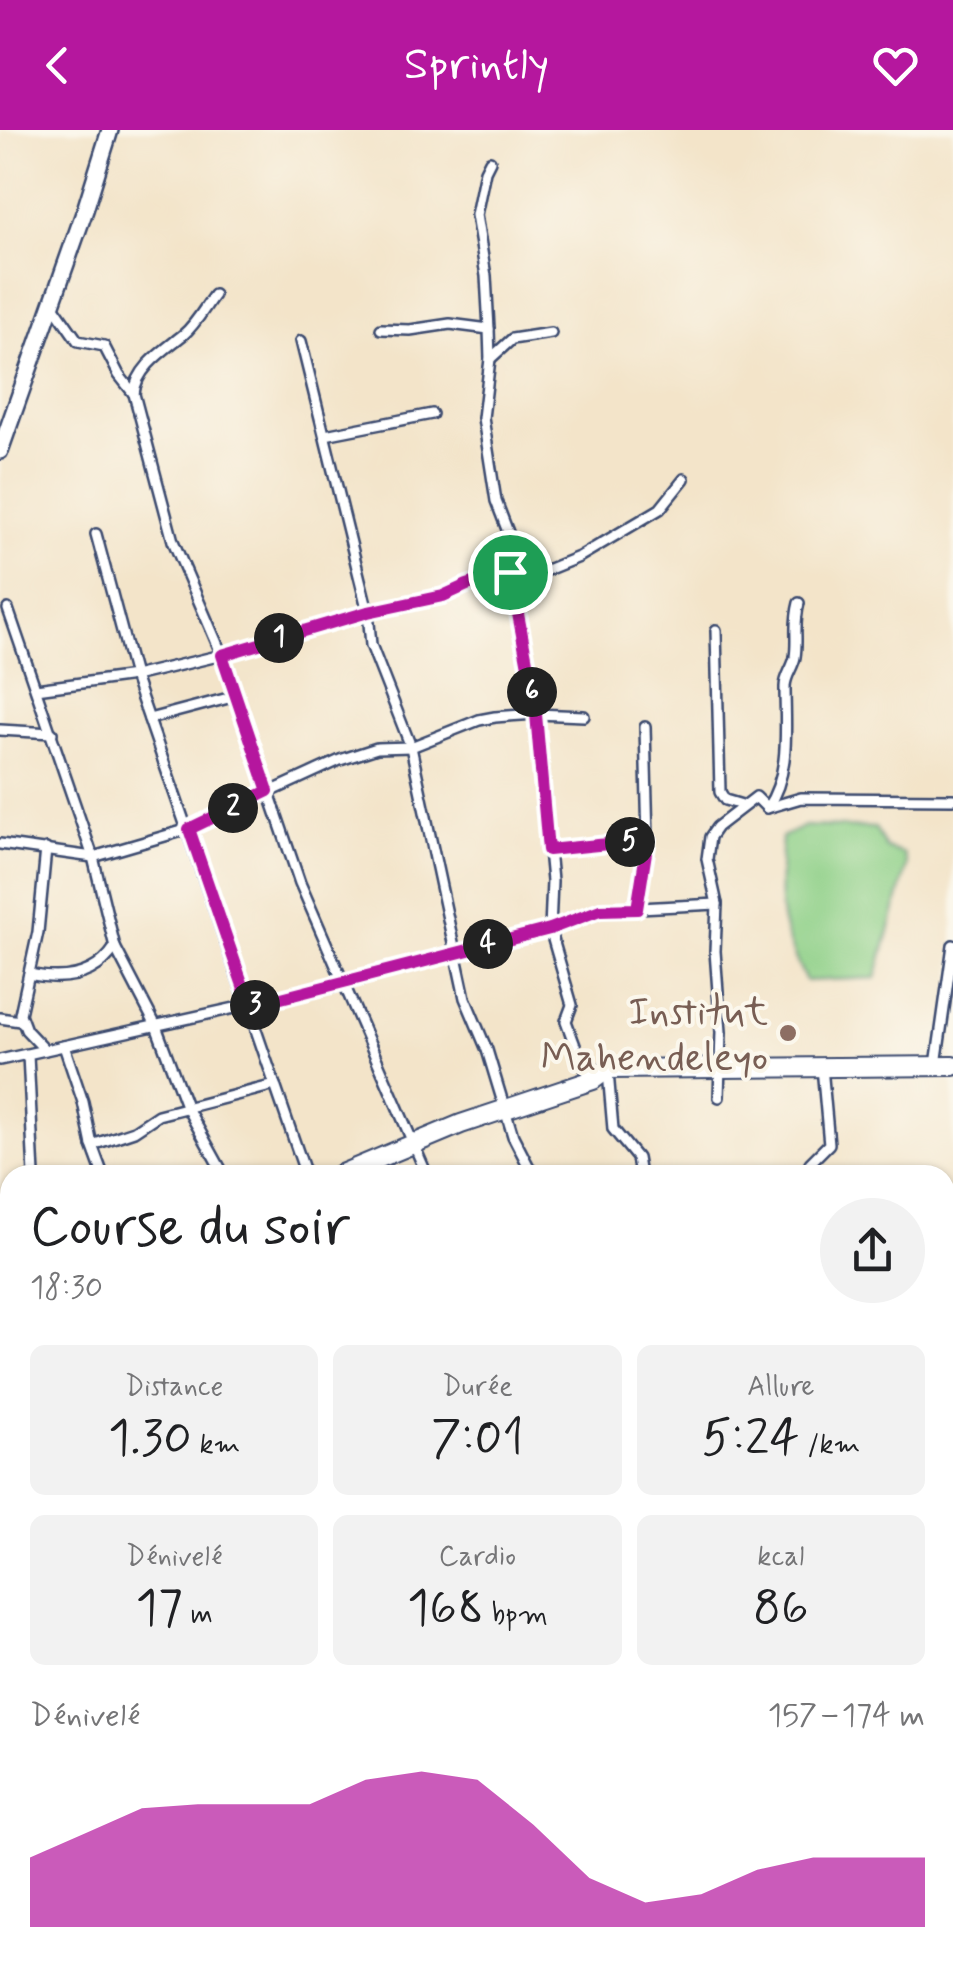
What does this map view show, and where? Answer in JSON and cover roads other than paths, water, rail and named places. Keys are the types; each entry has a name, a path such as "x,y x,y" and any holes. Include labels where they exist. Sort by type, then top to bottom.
{"highway":[{"path":"363,1165 600,1074 720,1066 945,1066"}],"main road":[{"path":"0,450 110,130"}],"street":[{"path":"490,160 476,215 490,329 483,418 496,501 522,571"},
{"path":"214,294 187,332 154,358 134,387 134,394 172,541 222,655 314,920 423,1165"},
{"path":"52,304 78,340 104,346 134,394"},
{"path":"381,329 410,330 450,324 490,329"},
{"path":"490,359 512,339 550,333"},
{"path":"302,341 368,612 372,646 411,747 465,998 488,1050 513,1136 528,1165"},
{"path":"325,436 432,414"},
{"path":"36,690 134,676 368,612 443,596 510,572 547,570 602,545 660,509 684,479"},
{"path":"96,534 134,676 303,1165"},
{"path":"510,572 536,714 552,881 550,929 572,1005 566,1021 582,1062 600,1074 613,1129 637,1158 638,1165"},
{"path":"766,808 775,796 787,760 785,683 795,661 793,624 799,603"},
{"path":"8,609 93,857 115,948 156,1026 186,1106 218,1165"},
{"path":"716,630 720,792 725,800 742,805"},
{"path":"149,719 236,696"},
{"path":"0,844 93,857 189,829 356,754 377,748 411,747 479,720 536,714 584,716"},
{"path":"637,909 648,840 645,727"},
{"path":"0,730 52,733"},
{"path":"719,1097 717,904 707,859 710,837 742,805 756,797 766,808"},
{"path":"766,808 800,798 953,799"},
{"path":"548,850 648,840"},
{"path":"20,1020 38,932 46,849"},
{"path":"0,1060 343,984 550,929 600,910 717,904"},
{"path":"945,1066 953,945"},
{"path":"29,974 51,979 73,977 109,956 115,948"},
{"path":"0,1018 20,1020 46,1050"},
{"path":"64,1046 84,1102 99,1165"},
{"path":"28,1054 34,1165"},
{"path":"810,1162 829,1144 822,1067"},
{"path":"92,1145 134,1132 150,1118 186,1106 275,1085"}],"place":[{"name":"Institut Mahendeleyo","path":"788,1033"}]}
